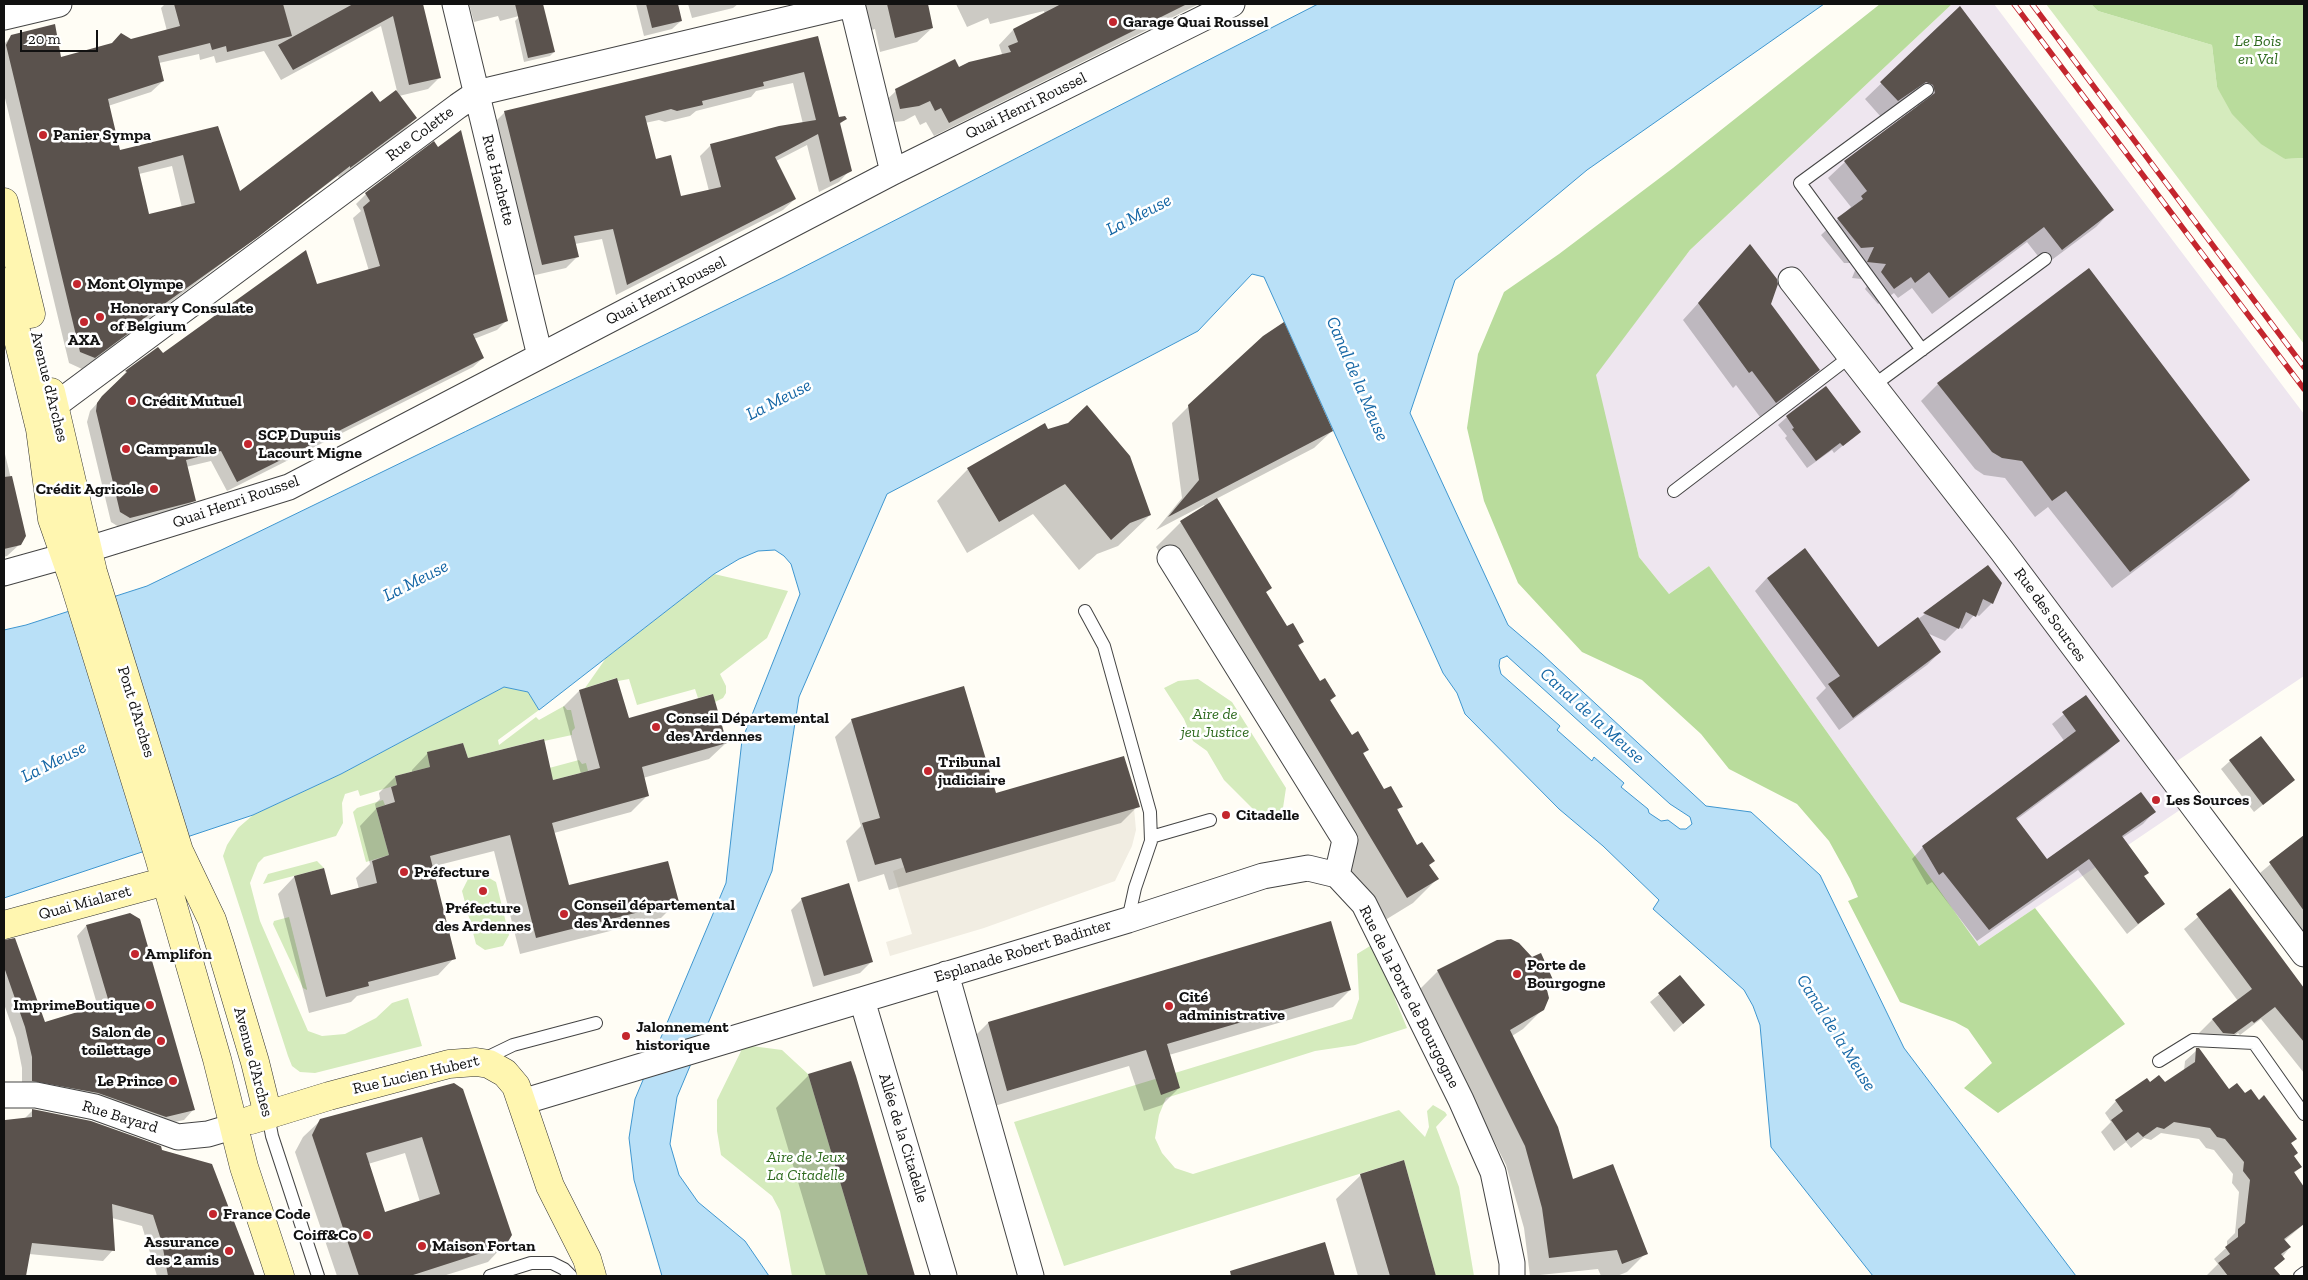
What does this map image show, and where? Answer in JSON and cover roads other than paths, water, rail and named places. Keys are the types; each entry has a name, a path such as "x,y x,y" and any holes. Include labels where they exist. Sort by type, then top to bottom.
{"main road":[{"name":"Avenue d'Arches","path":"4,202 54,406 80,564"},
{"name":"Avenue d'Arches","path":"4,282 40,429 52,519 80,564"},
{"name":"Pont d'Arches","path":"80,564 168,863"},
{"name":"Avenue d'Arches","path":"168,863 212,920 255,1062 268,1115"},
{"name":"Avenue d'Arches","path":"168,863 244,1167 280,1276"},
{"name":"Quai Mialaret","path":"4,925 168,863"},
{"name":"Rue Lucien Hubert","path":"235,1126 321,1098 449,1064 476,1062"},
{"path":"476,1062 489,1064 504,1073 516,1086 550,1186 587,1259 592,1276"}],"street":[{"path":"4,17 59,4"},
{"name":"Rue Hachette","path":"455,4 540,356"},
{"path":"852,4 893,172"},
{"name":"Rue Colette","path":"54,406 478,93 852,4"},
{"name":"Quai Henri Roussel","path":"4,573 80,564 289,487 893,172 1232,4"},
{"name":"Rue des Sources","path":"1791,280 2002,550 2304,954"},
{"path":"1170,558 1345,840 1338,875"},
{"name":"Esplanade Robert Badinter","path":"522,1102 1128,920 1263,876 1308,868 1338,875"},
{"name":"Rue de la Porte de Bourgogne","path":"1338,875 1364,904 1453,1080 1492,1172 1512,1263 1512,1276"},
{"path":"946,974 1031,1276"},
{"name":"Allée de la Citadelle","path":"862,1000 944,1276"},
{"name":"Rue Bayard","path":"4,1095 36,1095 95,1108 178,1136 208,1134 235,1126"}],"lane":[{"path":"1922,350 1800,184 1927,90"},
{"path":"1874,386 2045,258"},
{"path":"1674,491 1851,356"},
{"path":"1085,611 1104,646 1150,812 1151,837 1135,888 1128,920"},
{"path":"1151,837 1210,820"},
{"name":"Rue Lucien Hubert","path":"476,1062 513,1045 596,1023"},
{"path":"2159,1061 2194,1040 2254,1043 2304,1114"},
{"name":"Avenue d'Arches","path":"268,1115 272,1136 318,1276"},
{"path":"490,1276 530,1263 552,1263 564,1269 571,1276"},
{"path":"2300,1276 2304,1273"}],"water":[{"path":"1318,4 1824,4 1587,170 1455,280 1410,413 1508,625 1542,654 1706,806 1751,812 1820,875 1904,1048 2076,1276 1873,1276 1771,1147 1760,1025 1753,1006 1744,990 1653,909 1659,900 1603,846 1559,809 1465,714 1457,693 1443,673 1264,277 1252,274 1198,331 887,494 799,697 772,871 677,1097 670,1144 679,1175 698,1202 745,1241 769,1276 662,1276 634,1180 629,1138 635,1099 726,883 742,740 800,594 791,564 775,550 758,551 739,559 714,574 539,710 528,692 504,687 341,774 253,815 4,898 4,630 26,625 147,586 784,277","holes":["1507,656 1670,804 1690,817 1692,824 1686,829 1680,829 1668,820 1661,821 1649,813 1648,809 1621,787 1624,783 1594,757 1592,761 1557,730 1560,726 1501,674 1500,659"]}],"railway":[{"path":"2014,4 2304,389"},
{"path":"2032,4 2304,367"}],"place":[{"name":"Garage Quai Roussel","path":"1113,22"},
{"name":"Panier Sympa","path":"43,135"},
{"name":"Mont Olympe","path":"77,284"},
{"name":"Honorary Consulate of Belgium","path":"100,317"},
{"name":"AXA","path":"84,322"},
{"name":"Crédit Mutuel","path":"132,401"},
{"name":"SCP Dupuis Lacourt Migne","path":"248,444"},
{"name":"Campanule","path":"126,449"},
{"name":"Crédit Agricole","path":"154,489"},
{"name":"Conseil Départemental des Ardennes","path":"656,727"},
{"name":"Tribunal judiciaire","path":"928,771"},
{"name":"Les Sources","path":"2156,800"},
{"name":"Citadelle","path":"1226,815"},
{"name":"Préfecture","path":"404,872"},
{"name":"Préfecture des Ardennes","path":"483,891"},
{"name":"Conseil départemental des Ardennes","path":"564,914"},
{"name":"Amplifon","path":"135,954"},
{"name":"Porte de Bourgogne","path":"1517,974"},
{"name":"ImprimeBoutique","path":"150,1005"},
{"name":"Cité administrative","path":"1169,1006"},
{"name":"Jalonnement historique","path":"626,1036"},
{"name":"Salon de toilettage","path":"161,1041"},
{"name":"Le Prince","path":"173,1081"},
{"name":"France Code","path":"213,1214"},
{"name":"Coiff&Co","path":"367,1235"},
{"name":"Maison Fortan","path":"422,1246"},
{"name":"Assurance des 2 amis","path":"229,1251"}],"park label":[{"name":"Le Bois en Val","path":"2258,50"},
{"name":"Aire de jeu Justice","path":"1215,723"},
{"name":"Aire de Jeux La Citadelle","path":"806,1166"}],"water label":[{"name":"La Meuse","path":"1139,215"},
{"name":"Canal de la Meuse","path":"1357,379"},
{"name":"La Meuse","path":"779,400"},
{"name":"La Meuse","path":"416,581"},
{"name":"Canal de la Meuse","path":"1592,716"},
{"name":"La Meuse","path":"54,762"},
{"name":"Canal de la Meuse","path":"1836,1033"}]}
